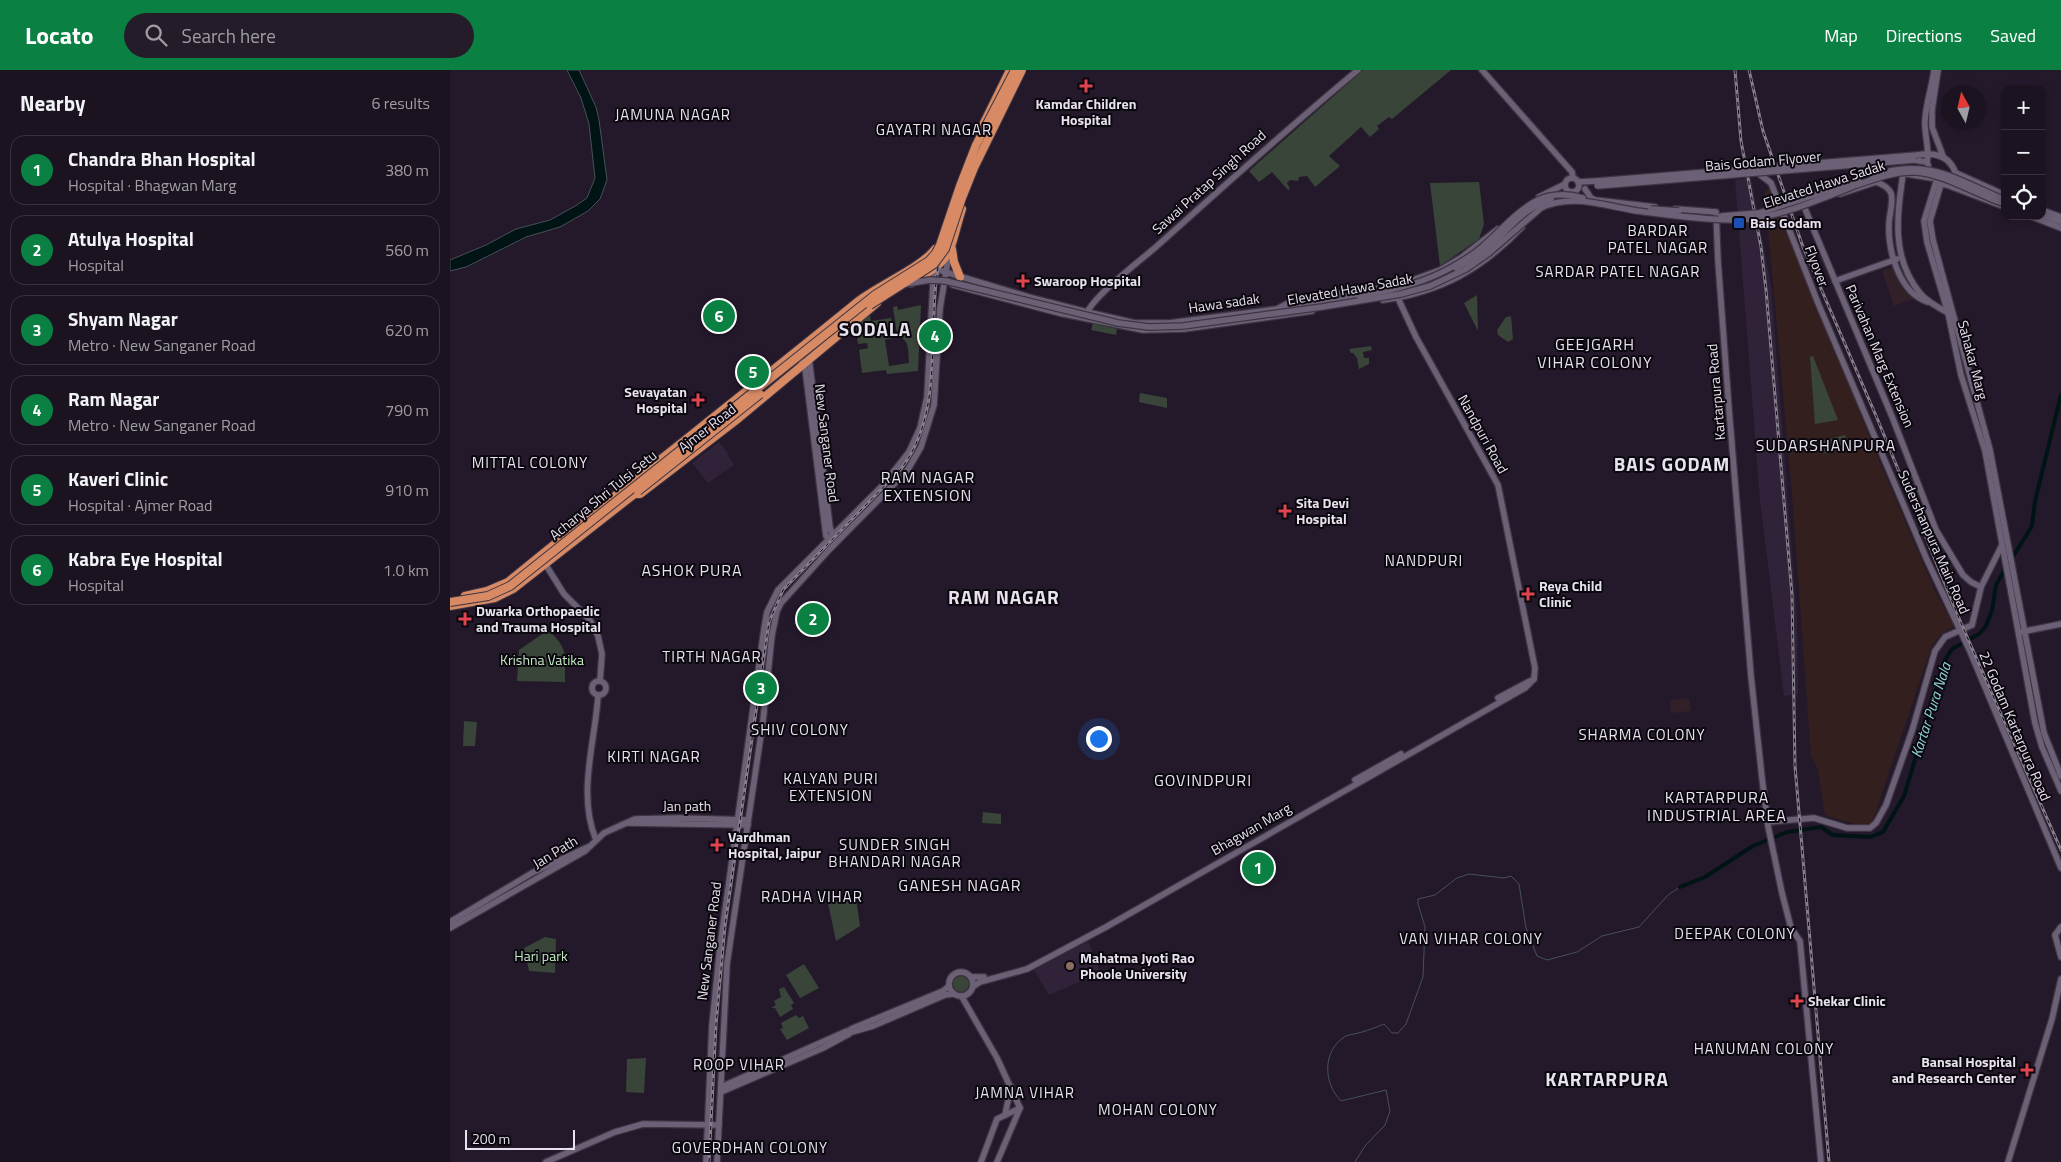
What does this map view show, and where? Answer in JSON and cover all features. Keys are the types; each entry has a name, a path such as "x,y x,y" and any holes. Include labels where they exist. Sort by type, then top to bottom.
{"highway":[{"name":"Ajmer Road","path":"450,606 495,598 513,589 543,560 874,289 920,262 933,252 938,244 973,145 1010,70"},
{"name":"Acharya Shri Tulsi Setu","path":"450,600 488,596 510,586 875,295 929,261 940,246 976,145 1015,70"},
{"name":"Ajmer Road","path":"450,600 487,591 504,584 543,560 636,493 640,494 678,467 881,300 934,272 950,254 977,167 1024,70"},
{"name":"Acharya Shri Tulsi Setu","path":"636,493 873,302 934,264 946,249 962,198 974,168 1024,70"},
{"path":"953,245 952,256 960,277"}],"street":[{"name":"Sawai Pratap Singh Road","path":"1085,319 1089,308 1120,279 1301,118 1358,70"},
{"path":"1482,70 1575,178 1579,186 1575,192 1566,190 1565,184 1569,179 1575,178"},
{"path":"1934,70 1925,111 1925,123 1929,153 1927,162 1939,182"},
{"path":"1938,70 1932,110 1932,127 1943,156 1956,173 2001,193"},
{"name":"Bais Godam Flyover","path":"1575,178 1597,184 1760,174 1916,157 1929,153 1943,156"},
{"name":"Bais Godam Flyover","path":"1575,192 1587,191 1597,184 1916,157 1927,162"},
{"name":"Elevated Hawa Sadak","path":"1277,309 1392,290 1442,273 1482,247 1518,214 1538,200 1551,195 1578,197 1611,205 1709,215 1735,215 1759,213 1777,208 1884,172 1902,168 1918,168 1949,175 2001,198"},
{"path":"1771,183 1775,172"},
{"name":"Elevated Hawa Sadak","path":"903,284 930,280 946,281 1118,323 1149,327 1183,326 1298,311 1414,292 1447,279 1490,253 1540,208 1550,204 1578,200 1659,214 1734,220 1756,218 1819,199 1870,180 1908,172 1928,174 2001,204"},
{"path":"1939,182 1954,182 1956,173"},
{"name":"Flyover","path":"1760,174 1771,183 1827,322"},
{"path":"1903,174 1897,217 1897,237 1907,274 1920,294 1948,313"},
{"path":"1804,207 1903,174 1939,182 2001,205"},
{"path":"1876,182 1885,185 1891,194 1889,231 1898,272 1908,287 1920,299 1930,302"},
{"name":"Sahakar Marg","path":"1939,182 1924,221 1927,242 1948,313 1962,375 1984,451 2005,544"},
{"name":"Sahakar Marg","path":"1939,182 1930,222 1933,240 1985,429 2005,544"},
{"name":"Hawa sadak","path":"944,282 1085,319 1143,330 1184,329 1397,292 1462,257 1536,199 1565,184"},
{"name":"Kartarpura Road","path":"1587,191 1593,199 1616,204 1716,212 1718,261 1751,676 1772,848 1791,928 1800,941 1820,1162"},
{"name":"Hawa sadak","path":"934,272 945,272 1032,298 1135,323 1169,323 1277,309 1294,300 1397,292 1424,292 1466,273 1499,250 1531,218 1545,209 1565,203 1575,192"},
{"name":"Parivahan Marg Extension","path":"1798,192 1893,419 1936,530 1963,575 1981,587"},
{"path":"1891,194 1900,194"},
{"path":"1397,292 1439,278 1464,264 1487,249 1539,204 1560,198 1578,200"},
{"path":"2046,211 2061,217"},
{"path":"2046,217 2061,225"},
{"path":"2046,219 2061,225"},
{"path":"1509,220 1518,231"},
{"path":"2044,220 2061,225"},
{"name":"New Sanganer Road","path":"717,1162 727,964 763,721 774,625 782,602 836,543 907,471 921,447 934,405 940,308 945,272 950,254"},
{"path":"1835,281 1902,258"},
{"path":"920,262 944,282"},
{"name":"New Sanganer Road","path":"706,1162 716,982 765,623 771,602 778,590 899,466 909,452 920,428 927,397 934,272"},
{"name":"Nandpuri Road","path":"1397,292 1416,337 1498,486 1535,668 1534,679"},
{"name":"Sudershanpura Main Road","path":"1827,322 1927,560 1969,649"},
{"name":"New Sanganer Road","path":"803,347 807,361 818,434 831,536 836,543"},
{"name":"New Sanganer Road","path":"796,352 807,361"},
{"path":"2005,544 2038,734 2061,791"},
{"path":"1768,824 1814,818 1847,828 1870,828 1876,823 1886,804 1912,731 1935,651 1946,637 1972,626 1981,587 2005,544"},
{"path":"543,560 564,594 590,620 598,636 602,654 600,681"},
{"path":"765,623 774,625"},
{"path":"2022,634 2059,627"},
{"path":"2022,634 2044,733 2061,776"},
{"name":"22 Godam Kartarpura Road","path":"1969,649 2061,868"},
{"name":"Bhagwan Marg","path":"971,977 978,978 1028,966 1522,684 1534,679"},
{"name":"Bhagwan Marg","path":"974,986 980,982 1027,969 1106,927 1519,691 1534,679"},
{"path":"596,840 591,828 586,797 598,699 593,692 592,686 600,681 605,683 607,687 605,694 598,699"},
{"name":"Jan path","path":"588,847 604,833 626,823 748,822"},
{"name":"Jan Path","path":"450,922 532,874 588,847"},
{"name":"Jan Path","path":"450,928 585,851 588,847"},
{"path":"2061,927 2054,935 2061,957"},
{"path":"721,1089 935,995 949,986 952,977 956,973 962,972 971,977 974,986 970,993 962,997"},
{"path":"2008,1162 2052,1019 2061,979"},
{"path":"949,986 953,994"},
{"path":"850,1032 872,1026 945,995 953,994 962,997 1012,1087 1020,1108 997,1162"},
{"path":"1005,1114 1012,1087"},
{"path":"981,1162 997,1119 1020,1108"},
{"path":"546,1162 628,1128 657,1123 719,1125"}],"shaded area":[{"path":"567,70 579,70 596,107 607,180 600,199 588,211 560,227 526,237 466,267 450,271 450,260 486,245 516,229 550,220 587,198 595,178 589,124 581,98"},
{"path":"1751,178 1771,286 1797,617 1798,694 1784,696 1760,500 1735,180"},
{"path":"1772,190 1878,458 1934,589 1954,626 1941,634 1932,645 1872,823 1858,825 1825,815 1818,770 1811,756 1792,493 1765,194 1765,191"},
{"path":"1895,266 1917,298 1894,306 1882,271"},
{"path":"719,442 728,453 734,465 708,483 692,463"},
{"path":"1689,698 1691,711 1671,713 1670,700"},
{"name":"Mahatma Jyoti Rao Phoole University","path":"1088,941 1101,973 1049,995 1034,970"}],"green space":[{"path":"1363,70 1451,70 1392,119 1389,117 1377,126 1379,129 1370,137 1361,127 1329,156 1340,166 1315,187 1307,176 1299,177 1298,181 1290,180 1287,183 1290,189 1288,190 1272,172 1259,182 1249,171"},
{"path":"1479,182 1484,224 1479,239 1440,266 1430,183"},
{"path":"1477,295 1478,331 1464,303"},
{"path":"921,305 918,371 887,374 886,370 862,373 859,350 868,348 867,343 858,344 855,322 869,310 871,321 891,318 894,335 892,338 885,340 889,366 909,363 906,343 897,335 893,307 897,306 898,310"},
{"path":"1511,316 1513,339 1508,342 1498,335 1497,330 1506,317"},
{"path":"1093,323 1117,329 1116,335 1091,330"},
{"path":"1371,346 1372,350 1363,352 1364,358 1369,358 1369,364 1359,369 1357,358 1349,349"},
{"path":"1813,356 1838,420 1815,424 1810,357"},
{"path":"1140,393 1167,398 1167,408 1139,402"},
{"path":"1845,435 1849,446 1825,454 1822,441"},
{"name":"Krishna Vatika","path":"548,630 560,642 563,648 565,682 517,681 519,650"},
{"path":"464,721 477,722 475,746 463,746"},
{"path":"983,812 1001,814 1001,824 982,823"},
{"path":"856,898 860,926 836,941 828,903"},
{"name":"Hari park","path":"545,937 556,939 555,973 529,971 524,948"},
{"path":"804,964 819,988 800,998 786,975"},
{"path":"958,976 964,976 969,981 967,990 958,992 953,987 953,981"},
{"path":"784,987 794,1003 791,1005 793,1009 780,1017 775,1008 771,1008 776,1005 774,1001 781,997 779,989"},
{"path":"796,1015 799,1018 803,1016 809,1028 787,1040 780,1029 783,1028 781,1023"},
{"path":"646,1058 644,1093 626,1092 627,1059"}],"waterway":[{"name":"Kartar Pura Nala","path":"2012,558 2032,526 2035,501 2061,395"},
{"name":"Kartar Pura Nala","path":"1680,887 1705,877 1753,846 1787,832 1821,827 1833,835 1870,837 1883,832 1904,796 1945,660 1952,649 1979,634 1986,626 1992,610 1996,585 2007,566"},
{"path":"1355,1162 1365,1146 1385,1125 1390,1111 1386,1090 1341,1101 1335,1094 1328,1076 1329,1058 1338,1042 1346,1036 1384,1024 1392,1033 1398,1033 1406,1024 1423,977 1425,927 1418,899 1435,895 1457,878 1469,874 1504,878 1511,876 1519,884 1526,928 1537,956 1547,960 1577,952 1602,936 1639,927 1668,895 1680,887"}],"railway":[{"path":"709,1162 716,1025 725,925 769,622 783,590 901,469 916,445 925,419 930,392 936,279 947,228 973,159 1017,70"},
{"path":"1735,70 1741,141 1761,247 1766,290 1792,595 1795,766 1829,1162"},
{"path":"1749,70 1763,131 1803,247 1877,418 1961,623 2061,850"}],"place":[{"name":"Kamdar Children Hospital","path":"1086,86"},
{"name":"Bais Godam","path":"1739,223"},
{"name":"Swaroop Hospital","path":"1023,281"},
{"name":"Kabra Eye Hospital","path":"719,316"},
{"name":"Ram Nagar","path":"935,336"},
{"name":"Kaveri Clinic","path":"753,372"},
{"name":"Sevayatan Hospital","path":"698,400"},
{"name":"Sita Devi Hospital","path":"1285,511"},
{"name":"Reya Child Clinic","path":"1528,594"},
{"name":"Dwarka Orthopaedic and Trauma Hospital","path":"465,619"},
{"name":"Atulya Hospital","path":"813,619"},
{"name":"Shyam Nagar","path":"761,688"},
{"name":"Vardhman Hospital, Jaipur","path":"717,845"},
{"name":"Chandra Bhan Hospital","path":"1258,868"},
{"name":"Mahatma Jyoti Rao Phoole University","path":"1070,966"},
{"name":"Shekar Clinic","path":"1797,1001"},
{"name":"Bansal Hospital and Research Center","path":"2027,1070"}],"district":[{"name":"JAMUNA NAGAR","path":"673,115"},
{"name":"GAYATRI NAGAR","path":"934,130"},
{"name":"BARDAR PATEL NAGAR","path":"1658,240"},
{"name":"SARDAR PATEL NAGAR","path":"1618,272"},
{"name":"SODALA","path":"875,329"},
{"name":"GEEJGARH VIHAR COLONY","path":"1595,353"},
{"name":"SUDARSHANPURA","path":"1826,445"},
{"name":"MITTAL COLONY","path":"530,463"},
{"name":"BAIS GODAM","path":"1672,464"},
{"name":"RAM NAGAR EXTENSION","path":"928,486"},
{"name":"NANDPURI","path":"1424,561"},
{"name":"ASHOK PURA","path":"692,570"},
{"name":"RAM NAGAR","path":"1004,597"},
{"name":"TIRTH NAGAR","path":"712,657"},
{"name":"SHIV COLONY","path":"800,730"},
{"name":"SHARMA COLONY","path":"1642,735"},
{"name":"KIRTI NAGAR","path":"654,757"},
{"name":"GOVINDPURI","path":"1203,780"},
{"name":"KALYAN PURI EXTENSION","path":"831,788"},
{"name":"KARTARPURA INDUSTRIAL AREA","path":"1717,806"},
{"name":"SUNDER SINGH BHANDARI NAGAR","path":"895,854"},
{"name":"GANESH NAGAR","path":"960,885"},
{"name":"RADHA VIHAR","path":"812,897"},
{"name":"DEEPAK COLONY","path":"1735,934"},
{"name":"VAN VIHAR COLONY","path":"1471,939"},
{"name":"HANUMAN COLONY","path":"1764,1049"},
{"name":"ROOP VIHAR","path":"739,1065"},
{"name":"KARTARPURA","path":"1607,1079"},
{"name":"JAMNA VIHAR","path":"1025,1093"},
{"name":"MOHAN COLONY","path":"1158,1110"},
{"name":"GOVERDHAN COLONY","path":"750,1148"}]}
